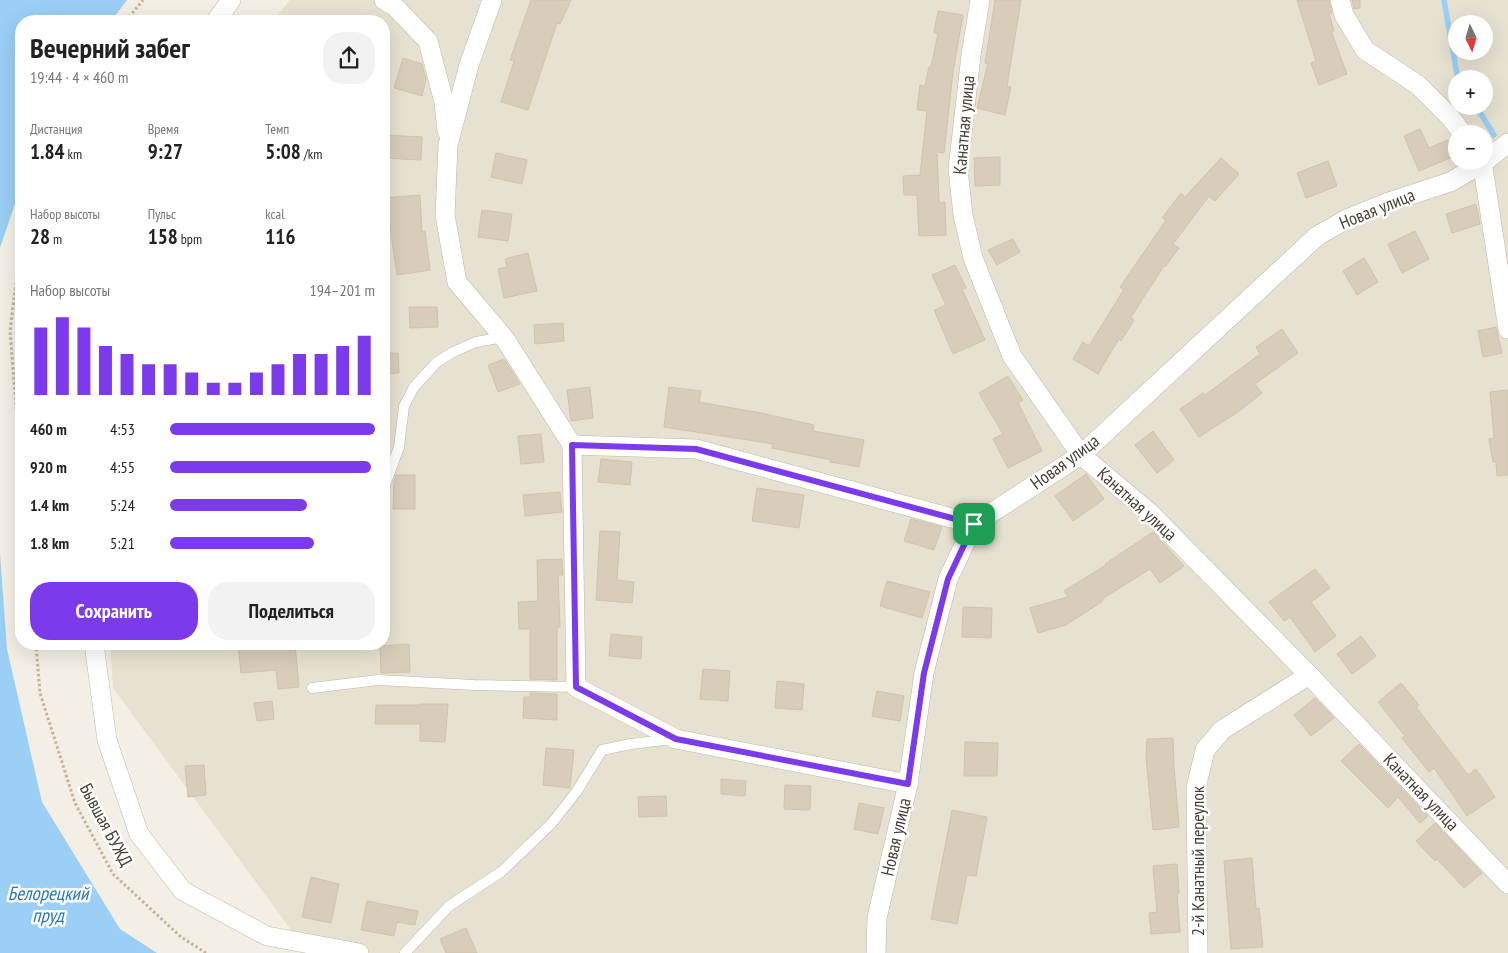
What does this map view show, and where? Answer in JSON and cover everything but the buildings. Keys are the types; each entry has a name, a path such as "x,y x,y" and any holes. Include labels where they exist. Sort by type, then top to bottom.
{"street":[{"path":"220,15 231,0"},
{"path":"384,0 394,6 428,41 444,102 448,145 445,215 457,282 504,337 572,445 576,687 676,739 908,784"},
{"path":"448,145 469,65 492,0"},
{"name":"Канатная улица","path":"980,0 971,54 958,169 965,224 973,258 1012,356 1081,455 1150,513 1309,674 1508,884"},
{"path":"1340,0 1344,15 1366,50 1418,85 1456,125"},
{"name":"Новая улица","path":"1493,154 1508,143"},
{"name":"Новая улица","path":"876,953 877,918 908,784 924,673 948,579 974,524 1081,455 1317,236 1347,219 1386,203 1450,182 1470,170"},
{"path":"1484,170 1508,329"},
{"path":"572,445 696,449 974,524"},
{"path":"95,650 107,740 139,834 183,891 267,936 359,953"},
{"name":"2-й Канатный переулок","path":"1198,953 1196,788 1205,750 1222,730 1309,674"}],"lane":[{"path":"390,473 400,447 404,406 414,387 436,363 453,352 476,342 504,337"},
{"path":"312,688 378,680 474,685 576,687"},
{"path":"405,953 450,906 501,872 551,824 576,791 602,750 630,744 676,739"}],"path":[{"path":"131,15 143,0"},
{"path":"15,291 10,331 15,393"},
{"name":"Бывшая БУЖД","path":"36,650 40,692 75,803 113,874 180,937 206,953"}],"shaded area":[{"path":"290,0 1508,0 1508,953 308,953 113,688 110,650 390,650 390,15 278,15"}],"water":[{"path":"0,0 127,0 116,15 15,15 15,204 0,248"},
{"name":"Белорецкий пруд","path":"0,554 7,649 42,802 120,929 157,953 0,953"}],"waterway":[{"path":"1444,0 1456,70"},
{"path":"1482,115 1494,135"}],"route":[{"path":"572,445 696,449 974,524 948,579 924,673 908,784 676,739 576,687 572,445"}]}
